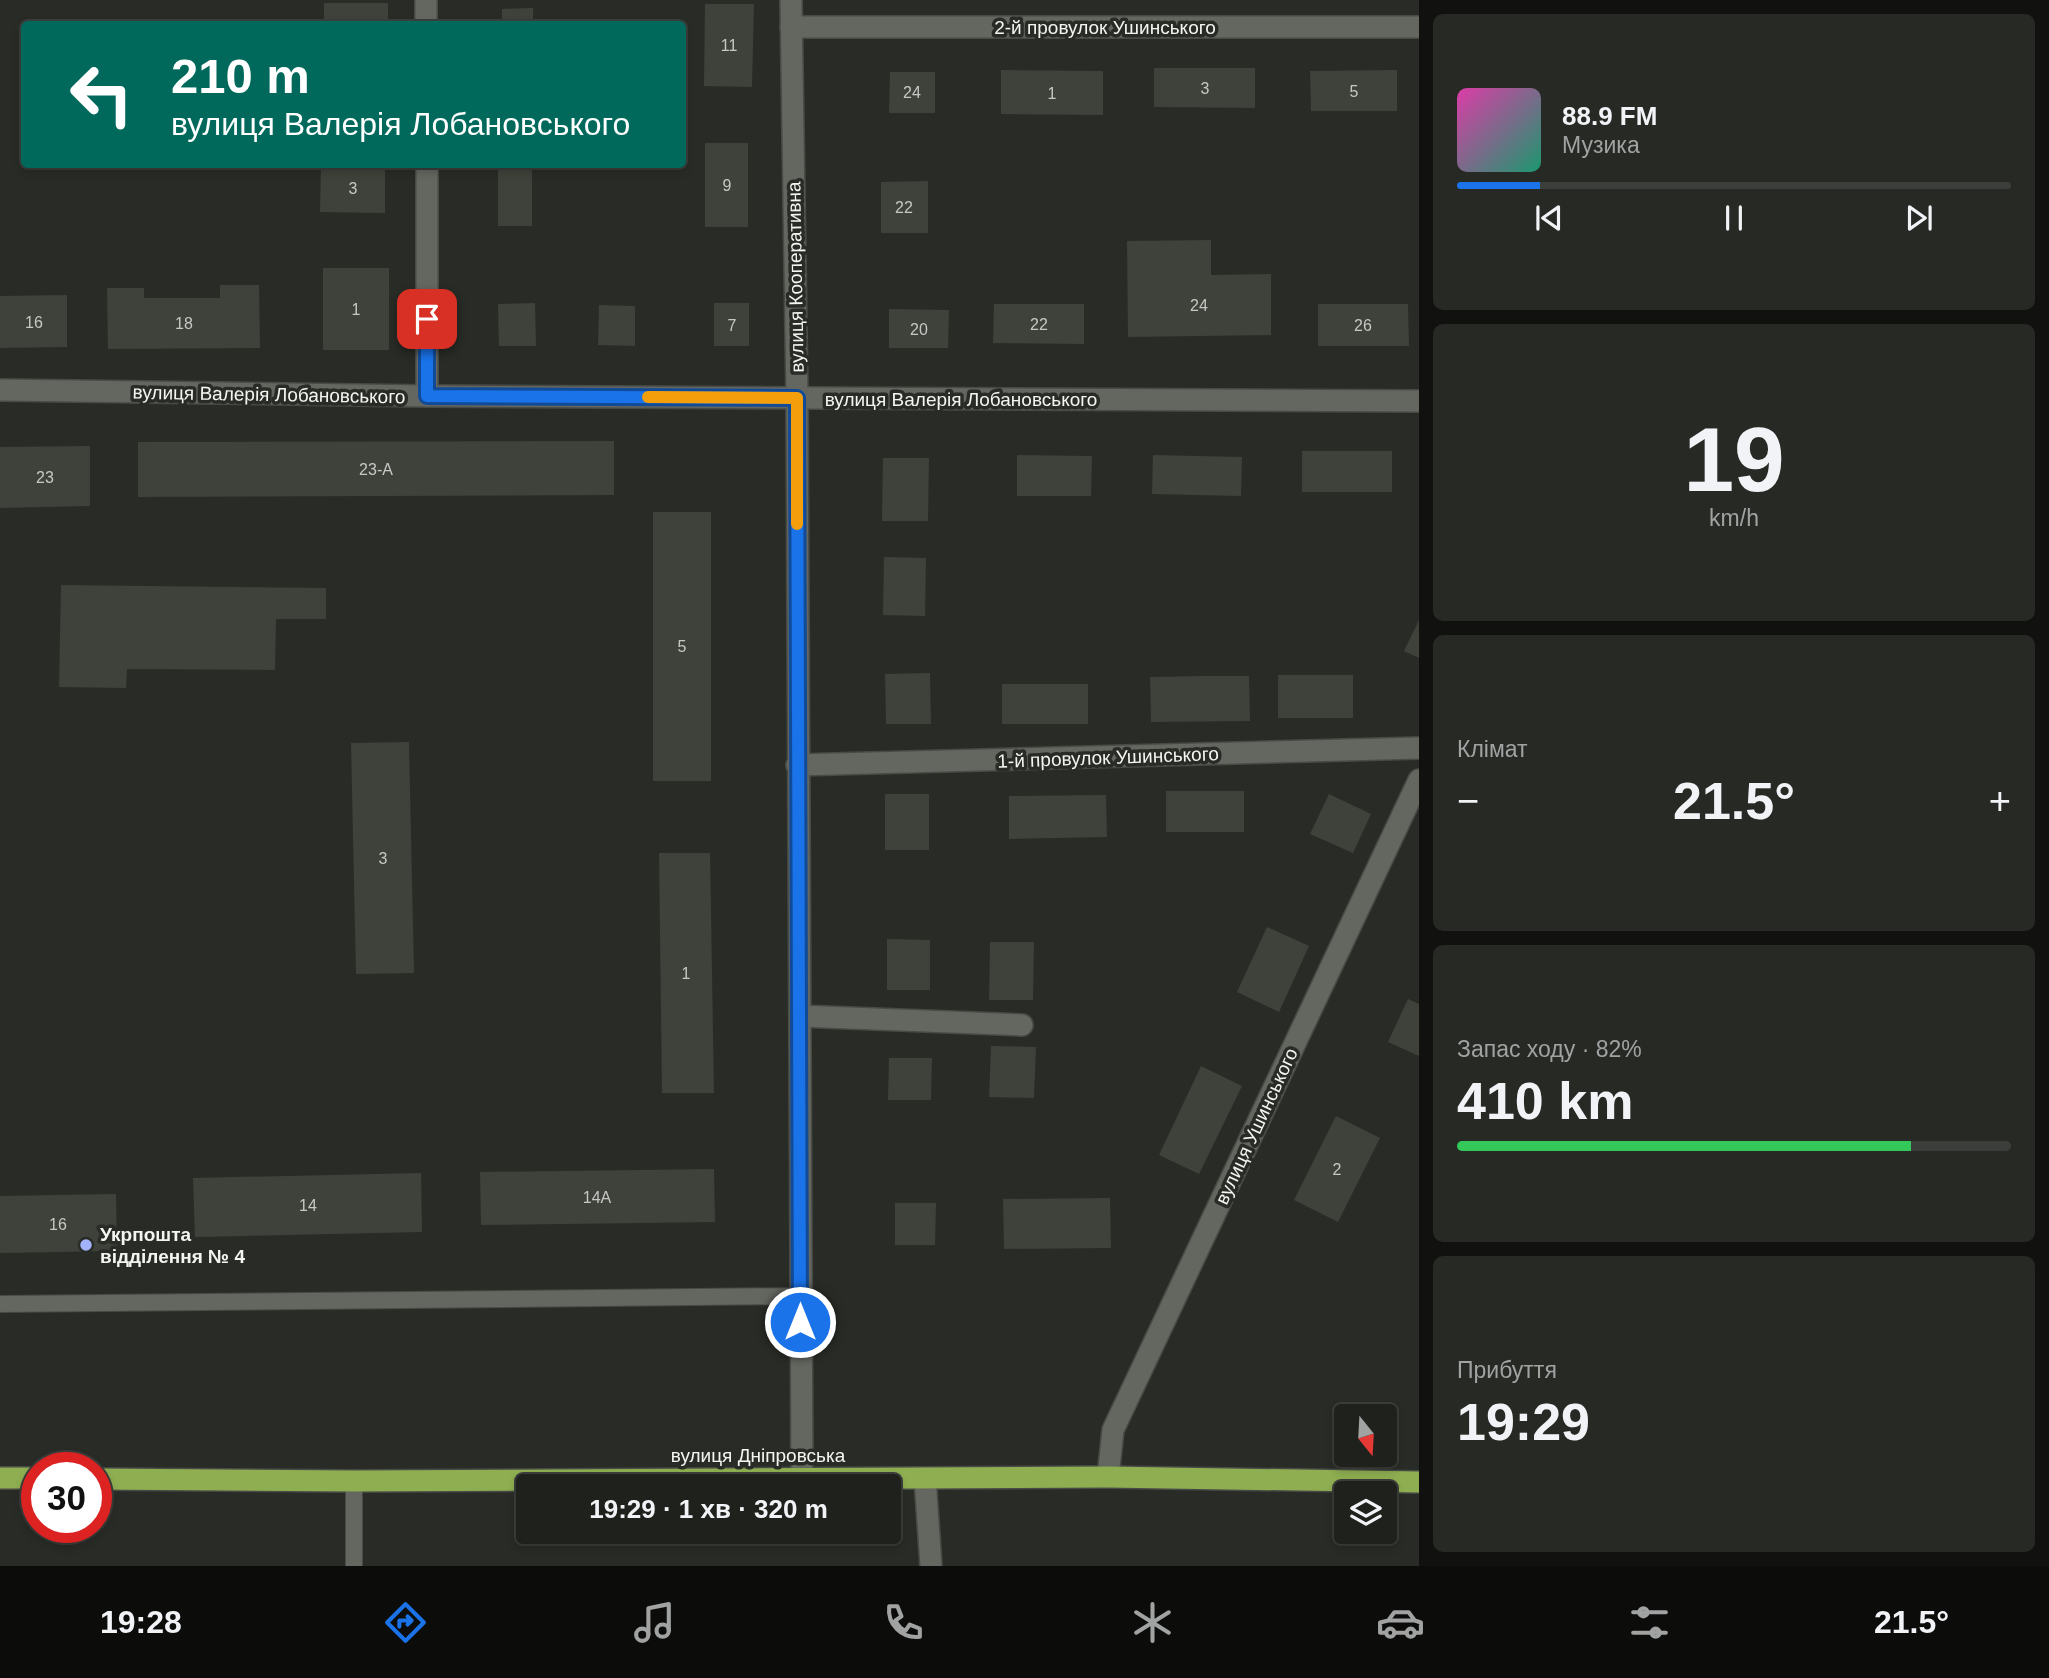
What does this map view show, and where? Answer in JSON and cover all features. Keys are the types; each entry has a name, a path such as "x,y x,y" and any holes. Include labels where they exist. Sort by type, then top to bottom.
{"highway":[{"name":"вулиця Дніпровська","path":"901,1478 1108,1477 1419,1482"},
{"path":"0,1478 21,1478"},
{"name":"вулиця Дніпровська","path":"112,1479 516,1479"}],"street":[{"path":"426,0 426,21"},
{"name":"вулиця Кооперативна","path":"791,0 797,398 802,1474"},
{"name":"2-й провулок Ушинського","path":"791,26 1419,27"},
{"path":"427,168 427,396"},
{"name":"вулиця Валерія Лобановського","path":"0,390 427,396 1419,401"},
{"name":"1-й провулок Ушинського","path":"797,765 1419,748"},
{"name":"вулиця Ушинського","path":"1108,1477 1113,1430 1419,780"},
{"path":"800,1016 1022,1025"},
{"path":"925,1478 931,1566"}],"lane":[{"path":"0,1304 800,1296"},
{"path":"354,1480 354,1566"}],"building":[{"path":"324,3 388,3 388,21 324,21"},
{"path":"705,4 754,4 752,87 704,86"},
{"path":"533,8 533,21 502,21 502,9"},
{"path":"1154,68 1255,68 1255,108 1154,107"},
{"path":"1001,70 1103,71 1103,115 1001,114"},
{"path":"1397,70 1397,111 1311,111 1310,71"},
{"path":"890,72 935,72 935,113 889,113"},
{"path":"705,143 748,143 748,227 705,227"},
{"path":"321,168 385,168 385,213 320,212"},
{"path":"498,168 532,168 532,226 498,226"},
{"path":"928,181 928,233 881,233 881,182"},
{"path":"1211,240 1211,275 1271,274 1271,335 1128,337 1127,241"},
{"path":"323,268 389,268 389,350 323,350"},
{"path":"220,285 259,285 260,348 108,349 107,288 144,288 144,298 220,298"},
{"path":"67,295 67,347 0,348 0,296"},
{"path":"535,303 536,346 499,346 498,304"},
{"path":"714,303 749,303 749,346 714,346"},
{"path":"994,304 1084,304 1084,344 993,343"},
{"path":"1318,304 1408,304 1409,346 1318,346"},
{"path":"599,305 635,306 635,346 598,345"},
{"path":"889,309 949,310 948,348 889,348"},
{"path":"614,441 614,495 138,497 138,442"},
{"path":"90,446 90,506 0,508 0,447"},
{"path":"1302,451 1392,451 1392,492 1302,492"},
{"path":"1017,455 1092,456 1091,496 1017,496"},
{"path":"1153,455 1242,457 1241,496 1152,494"},
{"path":"883,458 929,458 928,521 882,521"},
{"path":"653,512 711,512 711,781 653,781"},
{"path":"884,557 926,558 925,616 883,615"},
{"path":"61,585 326,588 326,619 276,619 275,670 127,669 126,688 59,687"},
{"path":"1419,620 1419,658 1404,651"},
{"path":"930,673 931,724 886,724 885,674"},
{"path":"1278,675 1353,675 1353,718 1278,718"},
{"path":"1249,676 1250,721 1151,722 1150,677"},
{"path":"1002,684 1088,684 1088,724 1002,724"},
{"path":"409,742 414,973 356,974 351,743"},
{"path":"1166,791 1244,791 1244,832 1166,832"},
{"path":"885,794 929,794 929,850 885,850"},
{"path":"1329,794 1371,814 1353,853 1310,834"},
{"path":"1106,795 1107,837 1009,839 1009,796"},
{"path":"659,853 710,853 714,1093 662,1093"},
{"path":"1267,927 1309,946 1279,1012 1237,992"},
{"path":"887,939 930,940 930,990 887,990"},
{"path":"990,942 1034,942 1033,1000 989,1000"},
{"path":"1408,999 1419,1004 1419,1056 1388,1042"},
{"path":"991,1046 1036,1047 1034,1098 989,1097"},
{"path":"889,1058 932,1058 931,1100 888,1100"},
{"path":"1201,1066 1242,1086 1199,1174 1159,1155"},
{"path":"1336,1116 1380,1138 1338,1222 1294,1200"},
{"path":"714,1169 715,1222 481,1225 480,1172"},
{"path":"421,1173 422,1232 195,1237 193,1178"},
{"path":"116,1194 117,1251 0,1253 0,1196"},
{"path":"1110,1198 1111,1248 1004,1249 1003,1199"},
{"path":"895,1203 936,1203 935,1245 895,1245"}],"slow traffic":[{"path":"648,397 797,398 797,524"}],"place":[{"name":"Укрпошта відділення № 4","path":"86,1245"}],"route":[{"path":"427,319 427,396 797,398 800,1322"}]}
